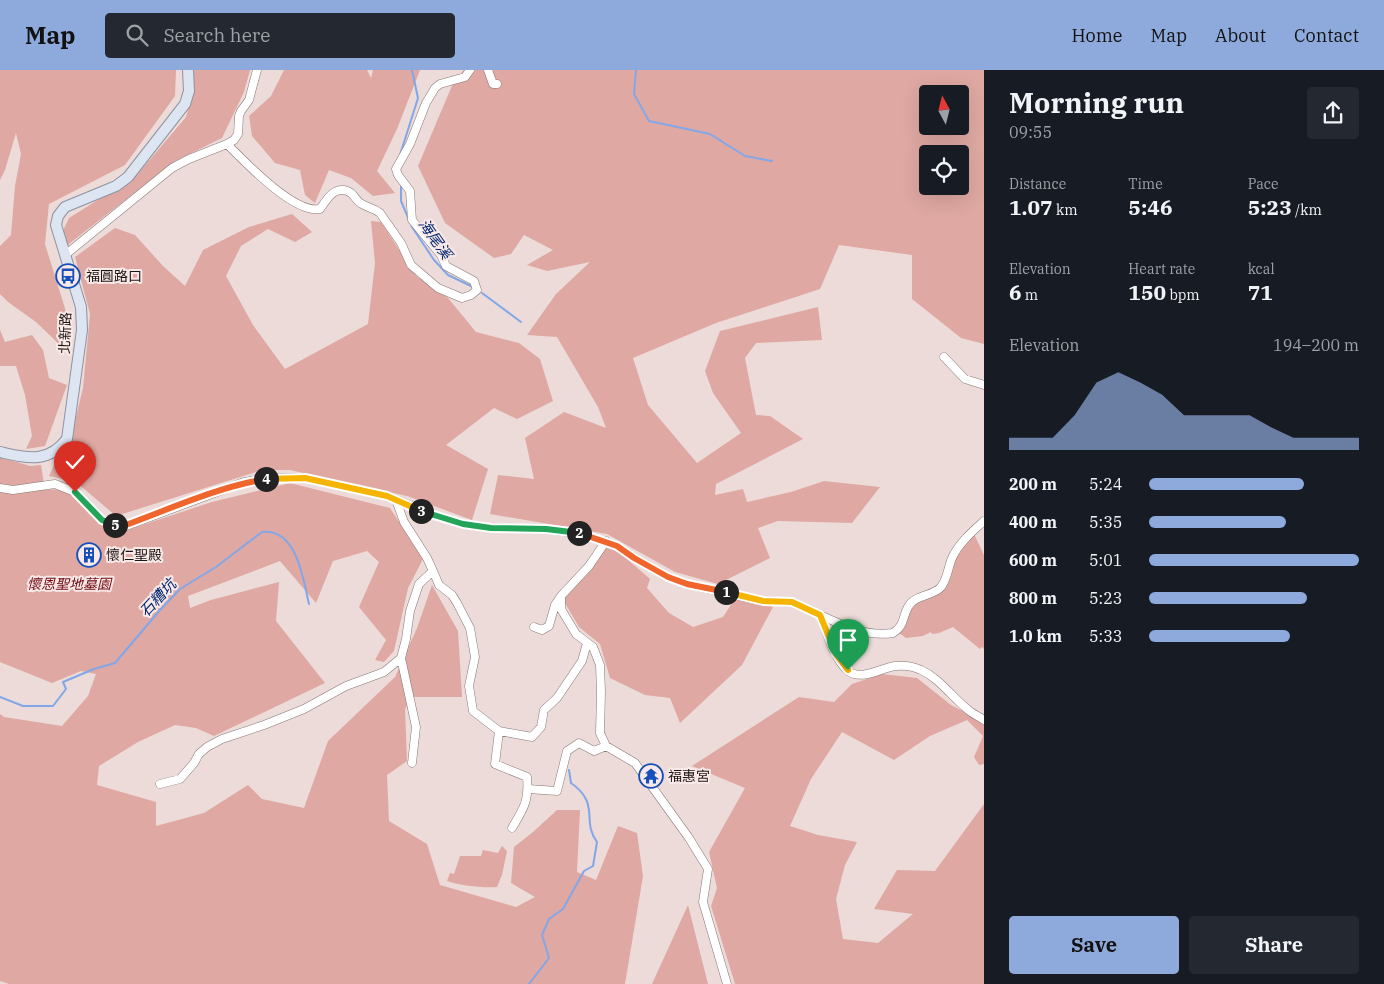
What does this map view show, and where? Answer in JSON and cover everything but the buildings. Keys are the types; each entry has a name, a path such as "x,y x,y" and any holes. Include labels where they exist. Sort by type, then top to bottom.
{"main road":[{"name":"北新路","path":"0,452 29,458 45,456 60,447 67,439 82,330 80,307 56,225 58,216 65,207 116,186 128,177 185,104 189,91 188,70"}],"street":[{"path":"65,255 172,168 234,140 238,134 239,116 250,100 257,70"},
{"path":"226,144 266,183 293,201 313,210 320,209 329,195 334,192 342,190 350,193 361,204 380,213 402,243 411,265 438,288 462,298 471,295 477,290 474,281 446,266 441,255 412,220 410,191 398,175 396,168 410,144 426,103 435,88 440,84 465,77 470,70"},
{"path":"488,70 491,81 497,84"},
{"path":"944,357 965,379 984,385"},
{"path":"0,488 14,490 55,484 75,492 102,520 113,525 123,526 244,482 269,478 305,478 387,496 428,513 463,524 491,528 546,529 581,534 617,546 668,577 687,584 763,601 792,602 869,634 894,633 903,623 908,606 924,594 942,587 952,556 984,521"},
{"path":"396,500 404,522 427,558 439,585 458,604 470,628 475,657 469,686 473,711 499,731 532,737 541,727 544,710 557,698 582,661 587,643"},
{"path":"534,627 542,630 549,626 555,604 589,566 606,542"},
{"path":"412,763 416,727 401,658 410,611 419,584 433,572"},
{"path":"561,596 561,609 576,634 593,647 600,665 600,733 606,746 635,763 689,838 708,869 704,902 727,984"},
{"path":"820,615 836,654 848,670 855,674 870,674 894,666 919,669 931,675 971,712 984,720"},
{"path":"160,784 180,779 194,763 198,754 222,739 304,709 346,686 384,672 401,658"},
{"path":"499,731 495,764 527,777 528,789 525,806 512,828"},
{"path":"528,789 556,791 567,751 579,743 594,751 606,746"}],"green space":[{"path":"0,70 176,70 175,96 125,165 49,204 45,244 68,318 65,350 36,322 0,294 0,246 11,235 15,186 21,154 16,133 5,170 0,180"},
{"path":"192,70 250,70 244,92 222,138 175,161 65,247 62,233 69,218 136,176 186,117 191,100"},
{"path":"284,70 367,70 371,78 373,70 420,70 397,129 377,171 395,193 373,196 351,178 329,170 315,203 305,195 300,170 275,163 252,136 249,116 271,96"},
{"path":"464,70 984,70 984,344 961,338 912,299 912,255 839,245 820,289 716,323 633,358 648,405 697,463 741,433 713,393 705,371 720,331 818,307 822,340 756,343 745,358 756,415 770,416 803,439 716,484 715,495 743,489 747,502 791,492 824,481 880,487 852,523 778,521 758,528 770,558 718,584 675,572 607,534 490,514 498,475 534,479 525,438 564,412 606,428 598,407 557,337 527,335 556,294 590,262 547,271 527,265 553,250 524,235 511,254 494,258 445,223 418,166 454,81"},
{"path":"292,214 312,232 295,242 268,229 241,246 226,276 253,325 285,369 368,324 375,263 371,221 381,222 416,276 448,298 476,332 519,343 540,359 553,401 517,419 494,408 446,445 488,469 472,520 407,496 290,470 262,470 116,516 76,482 49,476 55,463 68,450 83,388 90,314 75,257 115,228 135,235 163,266 185,286 203,250 249,227"},
{"path":"0,330 5,342 32,335 43,350 49,378 67,385 45,446 26,449 32,436 25,395 16,366 0,366"},
{"name":"懷恩聖地墓園","path":"0,457 30,466 41,465 45,490 59,490 71,494 102,524 112,529 124,531 212,502 290,483 390,508 423,559 408,588 394,651 384,662 375,660 386,640 359,607 379,562 367,551 333,561 316,603 280,561 188,596 190,608 211,600 279,582 276,621 325,683 214,736 196,728 175,725 138,742 99,766 97,785 156,802 156,826 204,813 248,785 262,799 304,808 328,741 395,677 417,628 432,585 458,631 462,697 411,697 405,709 407,761 387,775 389,821 427,844 440,885 516,907 535,897 511,883 514,847 557,810 580,810 577,872 596,880 618,826 637,833 643,876 625,984 9,984 0,981 0,714 4,717 62,726 88,696 96,674 81,671 52,683 0,662"},
{"path":"974,534 984,555 984,649 982,647 980,649 953,627 939,633 932,634 931,632 923,636 906,638 898,632 908,611 915,603 936,594 957,552"},
{"path":"607,546 619,552 650,579 647,588 669,613 693,627 723,617 736,597 773,607 742,665 680,723 670,698 645,695 610,678 600,644 579,627 562,598"},
{"path":"882,674 917,678 951,705 984,722 984,764 979,765 974,757 983,736 967,720 930,736 894,760 842,732 811,779 790,826 818,835 857,842 845,865 836,899 843,939 878,943 913,914 874,909 897,870 935,871 984,804 984,984 735,984 711,906 717,888 709,852 745,788 692,766 799,697 834,702 852,684"},
{"path":"502,846 507,851 502,875 497,887 472,886 447,881 450,873 454,874 460,856 481,856 483,850 498,853"},
{"path":"688,905 708,984 652,984"}],"waterway":[{"name":"海尾溪","path":"400,155 418,98 412,70"},
{"path":"636,70 634,94 649,121 710,134 745,156 772,161"},
{"name":"海尾溪","path":"401,185 401,201 412,227 434,260 448,275 473,287"},
{"name":"海尾溪","path":"482,293 521,322"},
{"name":"石糟坑","path":"0,697 23,706 53,706 66,689 63,682 94,669 115,663 180,589 216,567 262,532 274,533 291,546 301,569 309,604"},
{"path":"529,984 549,958 542,935 549,919 563,909 584,871 593,866 597,842 590,827 588,805 580,791 571,783 569,770"}],"place":[{"name":"福圓路口","path":"68,276"},
{"name":"懷仁聖殿","path":"89,555"},
{"name":"福惠宮","path":"651,776"}],"route":[{"path":"75,492 102,520 113,525 123,526 244,482 269,478 305,478 387,496 428,513 463,524 491,528 546,529 581,534 617,546 668,577 687,584 763,601 792,602 820,615 836,654 848,670"}]}
